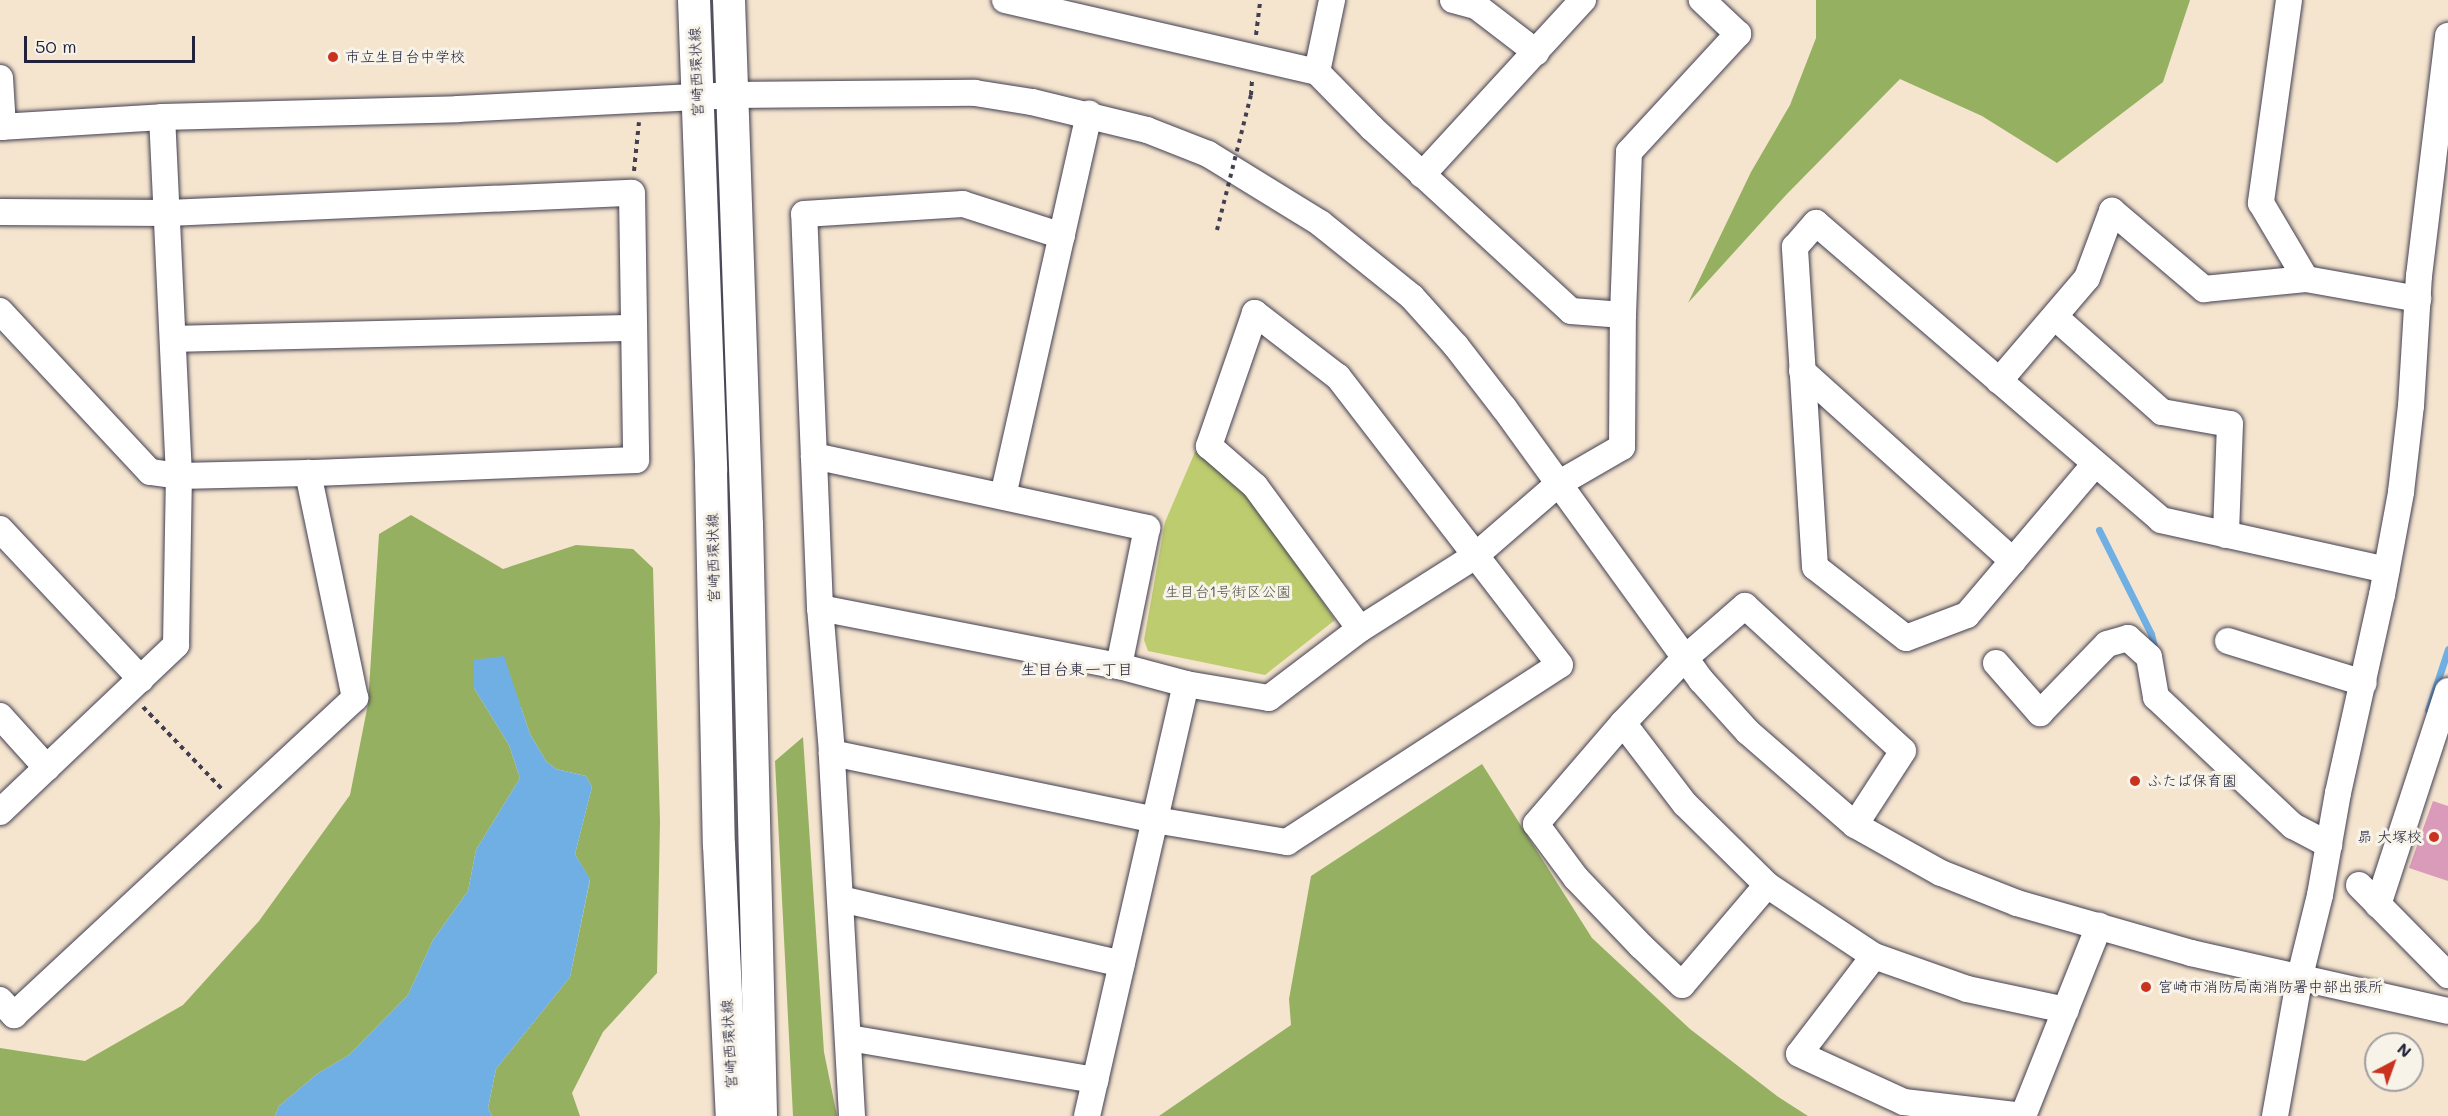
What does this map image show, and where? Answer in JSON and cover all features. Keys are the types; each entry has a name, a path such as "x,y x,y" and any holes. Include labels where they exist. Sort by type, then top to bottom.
{"main road":[{"name":"宮崎西環状線","path":"694,0 711,471 719,845 732,1116"},
{"name":"宮崎西環状線","path":"729,0 747,525 761,1116"},
{"path":"712,1116 708,872 719,845"}],"street":[{"path":"1005,0 1317,72 1422,175 1571,311 1623,315"},
{"path":"1317,72 1332,0"},
{"path":"1453,0 1476,6 1536,52"},
{"path":"1422,175 1583,0"},
{"path":"819,608 1119,666 1186,684 1269,698 1360,629 1475,556 1558,484 1622,447 1623,315 1629,152 1738,34 1702,0"},
{"path":"2289,0 2261,203 2306,279"},
{"path":"2275,1116 2300,976 2320,895 2401,492 2411,406 2418,299 2442,139 2448,36"},
{"path":"0,78 2,127 162,117 642,101 731,95 975,93 1089,114 1147,130 1208,154 1320,223 1412,297 1456,346 1684,659 1748,732 1855,825 1941,873 2017,903 2191,953 2448,1011"},
{"path":"1003,496 1089,114"},
{"path":"0,812 176,645 179,476 162,117"},
{"path":"0,212 168,213 632,193 636,460 308,473 179,476 150,472 0,311"},
{"path":"852,1116 832,753 819,608 804,214 963,204 1062,236"},
{"path":"2000,381 2087,278 2112,211 2204,289 2306,279 2418,299"},
{"path":"2095,464 1967,615 1906,638 1815,567 1795,247 1816,223 2161,520 2387,570"},
{"path":"832,753 1155,820 1287,842 1560,666 1338,377 1255,313 1209,446 1255,486 1360,629"},
{"path":"2055,317 2162,412 2230,424 2226,535"},
{"path":"173,339 634,328"},
{"path":"1803,371 2013,561"},
{"path":"814,456 1147,528 1119,666"},
{"path":"0,1000 14,1015 356,698 308,473"},
{"path":"0,529 135,685"},
{"path":"1767,885 1682,985 1576,878 1536,824 1623,723 1684,659 1745,606 1903,751 1855,825"},
{"path":"1996,663 2040,713 2107,644 2128,638 2149,657 2156,697 2293,826 2329,845"},
{"path":"2228,641 2364,683"},
{"path":"1087,1116 1186,684"},
{"path":"2378,904 2440,743 2448,692"},
{"path":"0,716 47,768"},
{"path":"1623,723 1685,804 1767,885 1874,956 1967,989 2066,1010"},
{"path":"2359,885 2448,975"},
{"path":"841,898 1122,964"},
{"path":"1874,956 1799,1054 1904,1102 2023,1116 2099,926"},
{"path":"849,1038 1095,1080"}],"path":[{"path":"1217,230 1251,95"},
{"path":"632,193 642,101"},
{"path":"135,685 238,805"}],"green space":[{"path":"1816,0 2190,0 2163,82 2057,163 1982,116 1900,79 1786,195 1688,303 1751,172 1790,105 1816,38"},
{"name":"生目台1号街区公園","path":"1195,452 1202,453 1248,491 1335,620 1265,675 1148,651 1144,640 1165,522"},
{"path":"411,515 503,569 576,545 633,549 653,568 660,822 657,973 603,1032 572,1093 580,1116 492,1116 488,1108 496,1069 570,977 590,880 575,854 592,787 586,776 556,769 546,761 530,734 521,707 474,688 509,745 520,778 476,850 468,891 433,940 408,995 349,1055 317,1074 279,1106 275,1116 0,1116 0,1048 85,1061 183,1005 259,921 350,795 368,704 379,534"},
{"path":"803,737 824,1052 837,1116 793,1116 775,761"},
{"path":"1482,764 1592,938 1690,1029 1777,1096 1808,1116 1159,1116 1291,1025 1289,999 1311,876"}],"water":[{"path":"504,656 530,734 546,761 556,769 586,776 592,787 575,854 590,879 570,977 496,1069 488,1108 492,1116 275,1116 279,1106 317,1074 349,1055 408,995 433,940 468,891 476,850 520,778 509,745 474,688 474,660"}],"building":[{"name":"昴 大塚校","path":"2433,801 2448,806 2448,881 2409,868"}],"waterway":[{"path":"2099,530 2151,634 2155,650"},
{"path":"2428,710 2448,649"}],"place":[{"name":"市立生目台中学校","path":"333,57"},
{"name":"ふたば保育園","path":"2135,781"},
{"name":"昴 大塚校","path":"2434,837"},
{"name":"宮崎市消防局南消防署中部出張所","path":"2146,987"}],"district":[{"name":"生目台東一丁目","path":"1077,669"}]}
